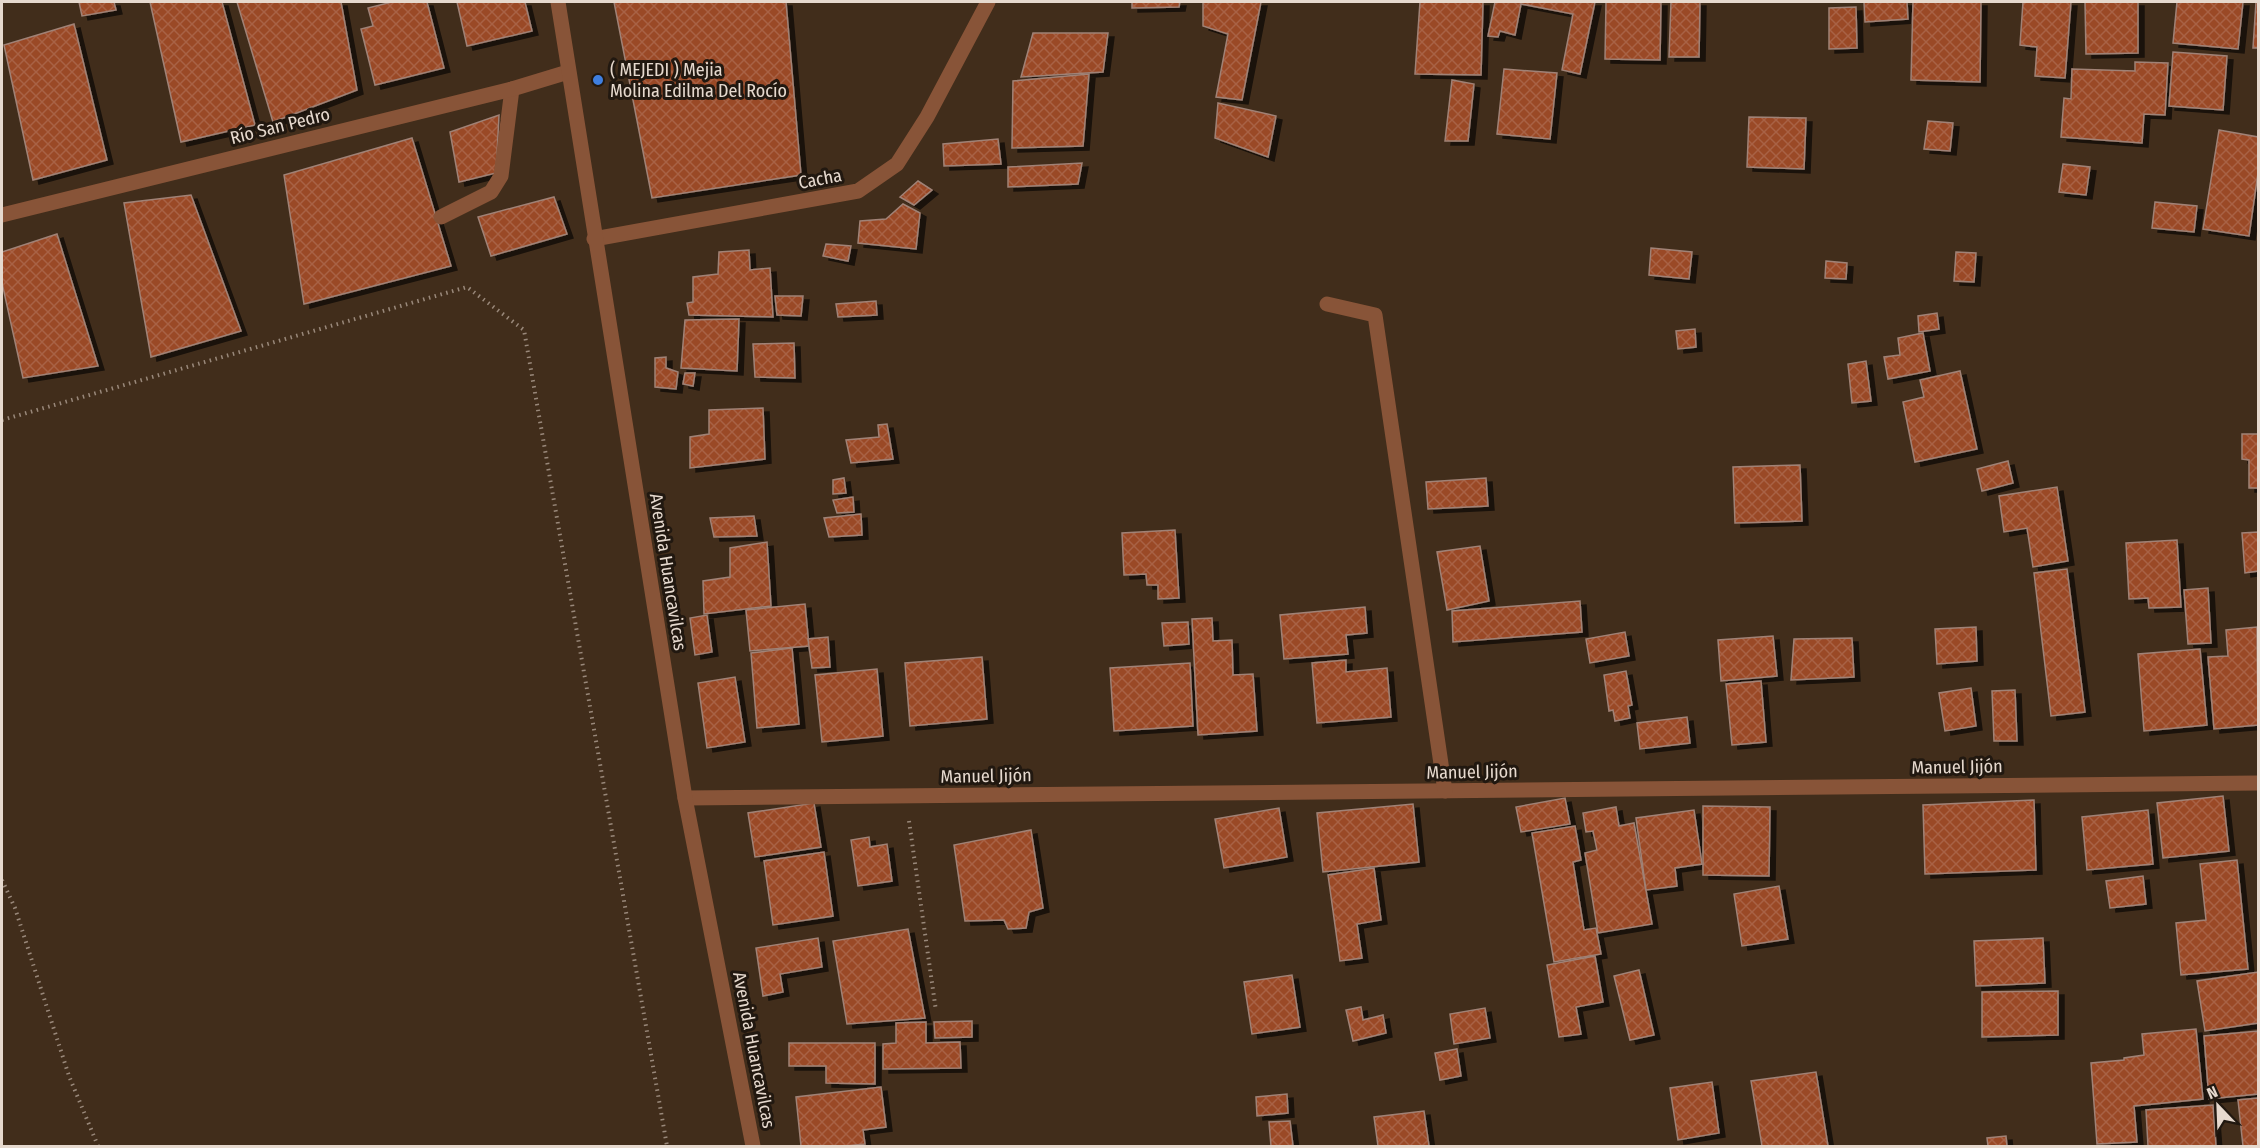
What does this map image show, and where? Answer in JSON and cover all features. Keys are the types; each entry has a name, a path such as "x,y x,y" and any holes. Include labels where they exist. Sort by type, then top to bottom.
{"street":[{"name":"Avenida Huancavilcas","path":"558,2 685,798 753,1146"},
{"name":"Cacha","path":"594,239 858,192 897,164 927,117 988,2"},
{"name":"Río San Pedro","path":"2,215 512,89 568,72"},
{"path":"441,217 491,192 501,176 512,89"},
{"path":"1327,304 1375,315 1445,791"},
{"name":"Manuel Jijón","path":"685,798 2259,783"}],"path":[{"path":"2,420 467,287 524,330 667,1146"},
{"path":"905,796 936,1011"},
{"path":"2,880 15,908 69,1076 98,1146"}],"building":[{"path":"79,2 114,2 116,10 82,16"},
{"path":"150,2 222,2 255,125 181,142"},
{"path":"237,2 341,2 357,90 273,122"},
{"path":"392,2 427,2 444,68 375,85 361,29 373,26 368,8"},
{"path":"457,2 525,2 532,31 467,46"},
{"path":"614,2 786,2 801,175 652,198"},
{"path":"1132,2 1180,2 1179,7 1132,8"},
{"path":"1203,2 1261,2 1242,100 1216,97 1228,34 1203,26"},
{"path":"1420,2 1483,2 1481,75 1415,74"},
{"path":"1495,2 1595,2 1580,74 1562,70 1573,14 1521,4 1515,35 1500,31 1498,37 1488,36"},
{"path":"1606,2 1661,2 1660,60 1605,59"},
{"path":"1671,2 1700,2 1699,57 1669,57"},
{"path":"1864,2 1907,2 1908,19 1865,22"},
{"path":"1913,2 1981,2 1980,82 1911,80"},
{"path":"2023,2 2071,2 2065,78 2035,76 2037,47 2020,45"},
{"path":"2085,2 2138,2 2138,53 2086,54"},
{"path":"2177,2 2243,2 2238,49 2173,43"},
{"path":"2256,2 2258,2 2258,48 2253,48"},
{"path":"1856,7 1857,48 1829,49 1829,8"},
{"path":"74,24 107,160 33,180 4,45"},
{"path":"1033,33 1108,33 1103,72 1021,77"},
{"path":"2173,52 2227,56 2223,110 2169,106"},
{"path":"2135,62 2168,63 2165,115 2144,114 2142,143 2061,137 2064,98 2071,99 2072,69 2135,71"},
{"path":"1504,69 1557,73 1550,139 1497,134"},
{"path":"1089,74 1083,146 1012,148 1013,81"},
{"path":"1452,80 1474,84 1468,141 1445,141"},
{"path":"1218,103 1276,116 1268,157 1215,138"},
{"path":"499,115 496,173 459,182 450,132"},
{"path":"1749,117 1806,118 1804,169 1747,167"},
{"path":"1928,121 1953,123 1950,151 1924,149"},
{"path":"2219,130 2258,137 2258,173 2249,236 2203,229"},
{"path":"412,138 451,266 304,304 284,175"},
{"path":"998,139 1001,164 944,166 943,144"},
{"path":"1082,163 1078,184 1008,187 1008,167"},
{"path":"2063,164 2090,167 2086,195 2059,192"},
{"path":"918,181 932,190 914,205 900,197"},
{"path":"191,195 241,331 151,357 124,203"},
{"path":"554,197 567,234 491,256 478,217"},
{"path":"2155,202 2197,206 2194,232 2152,228"},
{"path":"903,204 920,213 916,249 858,243 860,221 886,219"},
{"path":"57,234 98,366 23,378 2,283 2,252"},
{"path":"826,244 851,246 848,261 823,256"},
{"path":"1651,248 1692,252 1689,279 1649,275"},
{"path":"749,250 750,270 770,268 773,317 689,315 687,303 693,302 693,277 718,274 719,252"},
{"path":"1956,252 1976,253 1974,282 1954,281"},
{"path":"1826,261 1847,263 1846,279 1825,278"},
{"path":"775,296 803,296 801,316 777,315"},
{"path":"876,301 877,315 838,317 836,304"},
{"path":"1937,313 1939,329 1919,332 1918,316"},
{"path":"739,319 737,371 681,368 685,320"},
{"path":"1695,329 1696,347 1678,349 1676,331"},
{"path":"1923,333 1930,371 1888,379 1884,357 1900,355 1898,338"},
{"path":"794,343 795,378 755,377 753,344"},
{"path":"666,357 666,368 678,372 676,389 655,387 655,358"},
{"path":"1866,361 1871,401 1852,403 1848,364"},
{"path":"1960,371 1977,449 1915,462 1903,402 1924,397 1920,380"},
{"path":"685,373 695,373 693,386 683,384"},
{"path":"763,408 765,459 690,468 690,437 709,434 709,410"},
{"path":"887,424 893,459 851,463 846,440 879,437 878,425"},
{"path":"2242,434 2258,434 2258,488 2249,488 2249,460 2242,459"},
{"path":"2008,461 2013,483 1982,491 1977,469"},
{"path":"1800,465 1802,521 1735,523 1733,467"},
{"path":"844,478 846,493 833,494 833,480"},
{"path":"1486,478 1488,506 1428,509 1426,482"},
{"path":"2057,487 2068,561 2033,567 2027,528 2004,532 1999,496"},
{"path":"853,497 854,512 837,513 833,500"},
{"path":"861,514 862,535 829,537 824,518"},
{"path":"754,516 757,536 714,537 710,518"},
{"path":"1175,530 1179,598 1158,599 1158,585 1147,585 1146,574 1124,575 1122,533"},
{"path":"2258,532 2258,571 2245,573 2242,533"},
{"path":"2177,540 2181,607 2149,608 2148,598 2129,599 2126,543"},
{"path":"767,542 771,606 704,614 703,581 730,577 730,548"},
{"path":"1480,546 1489,601 1447,610 1437,552"},
{"path":"2067,569 2085,712 2051,716 2034,573"},
{"path":"2208,588 2211,643 2188,644 2184,590"},
{"path":"1580,601 1582,632 1453,642 1452,611"},
{"path":"805,604 809,646 750,651 746,610"},
{"path":"1365,607 1367,633 1346,635 1348,654 1284,659 1280,615"},
{"path":"707,615 712,652 695,655 690,618"},
{"path":"1212,618 1213,641 1232,640 1233,675 1253,674 1257,731 1198,735 1192,619"},
{"path":"1188,622 1189,644 1164,646 1162,623"},
{"path":"1976,627 1977,661 1937,664 1935,629"},
{"path":"2257,627 2258,725 2214,729 2208,657 2228,656 2226,630"},
{"path":"1625,632 1629,656 1590,663 1586,639"},
{"path":"1773,636 1777,676 1721,681 1718,640"},
{"path":"828,637 830,667 812,668 808,639"},
{"path":"1852,638 1854,677 1791,680 1794,639"},
{"path":"792,648 799,724 757,728 751,653"},
{"path":"2200,649 2207,725 2144,731 2138,654"},
{"path":"982,657 987,719 910,726 905,663"},
{"path":"1346,660 1346,672 1387,668 1391,717 1317,723 1312,663"},
{"path":"1190,663 1193,726 1114,731 1110,668"},
{"path":"877,669 883,736 822,742 815,675"},
{"path":"1626,671 1632,705 1628,706 1630,718 1615,721 1613,710 1609,711 1604,675"},
{"path":"735,677 745,742 707,748 698,683"},
{"path":"1761,681 1766,742 1732,745 1726,684"},
{"path":"1971,688 1976,726 1945,731 1939,693"},
{"path":"2015,690 2017,741 1994,741 1992,691"},
{"path":"1687,717 1690,743 1640,749 1637,723"},
{"path":"2223,796 2229,851 2163,858 2157,803"},
{"path":"1565,798 1570,824 1521,832 1516,807"},
{"path":"2034,800 2036,870 1925,874 1923,805"},
{"path":"814,803 821,847 755,857 748,813"},
{"path":"1413,804 1419,862 1323,872 1317,813"},
{"path":"1703,806 1770,807 1769,876 1703,875"},
{"path":"1616,807 1619,826 1634,823 1652,924 1598,933 1585,853 1597,850 1593,831 1586,832 1583,813"},
{"path":"1279,808 1287,857 1224,868 1215,819"},
{"path":"1694,810 1702,864 1675,868 1677,886 1646,890 1636,818"},
{"path":"2148,810 2153,864 2087,870 2082,817"},
{"path":"1575,826 1581,860 1573,862 1584,930 1596,928 1601,954 1554,962 1532,833"},
{"path":"1031,830 1043,908 1029,912 1026,928 1008,929 1004,920 965,921 954,845"},
{"path":"869,837 870,847 887,844 892,881 858,886 851,840"},
{"path":"824,852 833,916 773,925 764,861"},
{"path":"2237,860 2248,969 2181,975 2176,923 2206,920 2200,864"},
{"path":"1374,868 1381,920 1357,924 1362,958 1340,961 1328,875"},
{"path":"2143,876 2146,904 2110,908 2106,881"},
{"path":"1779,886 1788,939 1742,946 1734,894"},
{"path":"908,929 925,1018 847,1024 833,941"},
{"path":"818,938 822,967 780,974 783,992 763,996 756,948"},
{"path":"2043,938 2045,983 1976,986 1974,941"},
{"path":"1595,956 1603,1002 1576,1007 1581,1034 1559,1037 1547,965"},
{"path":"1639,970 1654,1035 1630,1040 1614,976"},
{"path":"2258,972 2258,1023 2205,1031 2197,981"},
{"path":"1292,975 1300,1027 1252,1034 1244,982"},
{"path":"2058,991 2058,1035 1982,1037 1982,992"},
{"path":"1361,1007 1363,1020 1383,1015 1386,1033 1353,1041 1346,1010"},
{"path":"1485,1008 1490,1038 1454,1044 1450,1014"},
{"path":"972,1021 972,1037 935,1038 934,1022"},
{"path":"926,1022 926,1043 960,1042 961,1068 883,1069 883,1044 896,1043 896,1023"},
{"path":"2196,1029 2203,1099 2134,1106 2137,1142 2097,1144 2091,1063 2124,1060 2124,1058 2144,1055 2142,1034"},
{"path":"2258,1031 2258,1094 2209,1099 2204,1036"},
{"path":"789,1043 875,1043 875,1084 826,1083 826,1066 789,1066"},
{"path":"1457,1049 1461,1076 1440,1080 1435,1053"},
{"path":"1816,1072 1828,1146 1762,1146 1751,1081"},
{"path":"1712,1082 1719,1133 1678,1140 1670,1088"},
{"path":"881,1087 886,1127 863,1130 865,1144 801,1146 796,1097"},
{"path":"1287,1094 1288,1113 1257,1116 1256,1097"},
{"path":"2258,1098 2258,1146 2243,1146 2238,1100"},
{"path":"2213,1105 2216,1146 2148,1146 2146,1110"},
{"path":"1424,1111 1429,1146 1378,1146 1374,1117"},
{"path":"1290,1121 1293,1146 1271,1146 1269,1122"},
{"path":"2006,1136 2007,1146 1988,1146 1987,1138"}],"place":[{"name":"( MEJEDI ) Mejia Molina Edilma Del Rocío","path":"598,80"}]}
